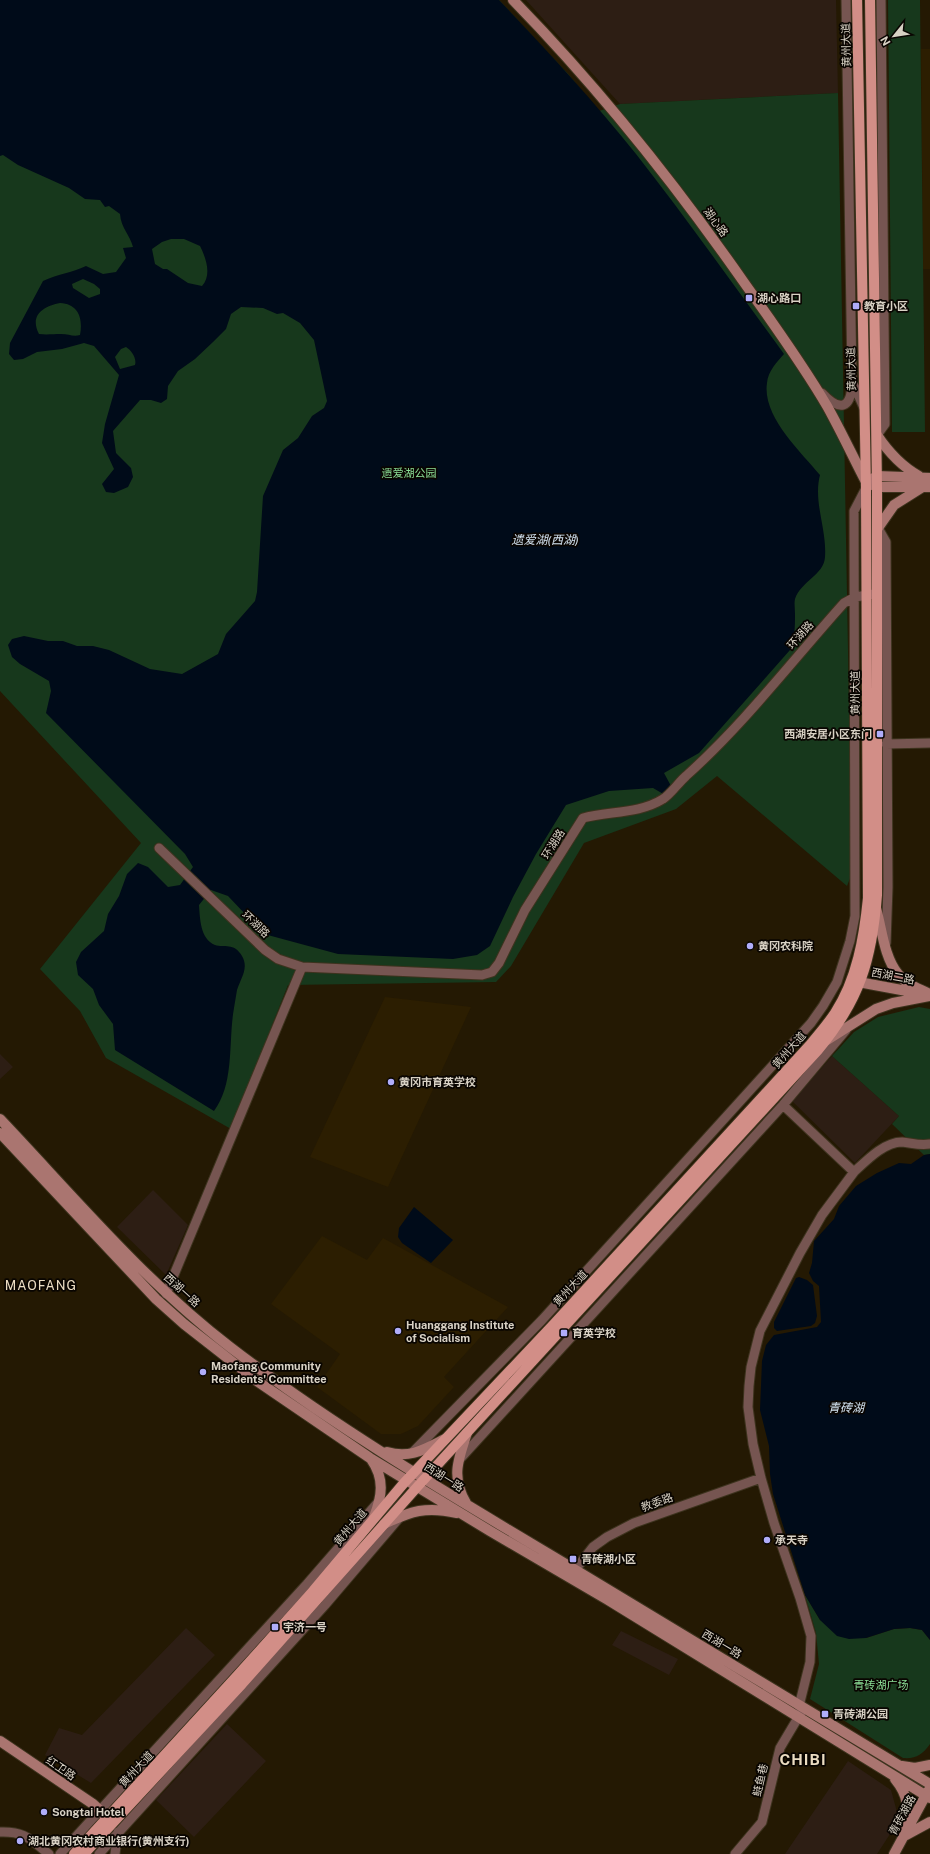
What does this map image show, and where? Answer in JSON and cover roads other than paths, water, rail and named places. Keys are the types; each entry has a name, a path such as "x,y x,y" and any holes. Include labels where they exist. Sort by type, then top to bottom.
{"main road":[{"name":"湖心路","path":"513,0 564,53 629,128 677,189 772,322 828,407 866,485"},
{"name":"黄州大道","path":"84,1854 242,1684 418,1486 825,1041 843,1016 872,937 876,906 872,594 866,485 864,408 857,0"},
{"name":"黄州大道","path":"74,1854 313,1591 410,1476 554,1324 804,1051 835,1013 856,982 865,929 868,898 872,594 878,528 870,0"},
{"path":"877,435 894,458 906,469 926,482"},
{"path":"866,485 877,476 926,482"},
{"path":"866,485 877,487 926,482"},
{"path":"878,528 894,505 926,482"},
{"path":"876,906 886,946 892,964 898,975 910,984 930,995"},
{"name":"西湖二路","path":"856,982 930,995"},
{"path":"825,1041 876,1009 893,1003 930,995"},
{"name":"西湖一路","path":"0,1119 166,1294 234,1350 377,1449 410,1476 418,1486 466,1510 575,1570 800,1711 891,1774 929,1793"},
{"name":"西湖一路","path":"0,1133 127,1269 184,1324 257,1380 370,1458 410,1476 426,1479 466,1510 800,1711 930,1784"},
{"path":"384,1524 402,1516 425,1509 466,1510 457,1481 459,1460 467,1434"},
{"path":"377,1449 398,1456 412,1454 446,1439"},
{"path":"370,1458 377,1468 382,1489 381,1499 374,1517"},
{"name":"红卫路","path":"0,1741 93,1804 107,1817"},
{"path":"898,1765 915,1768 930,1765"},
{"path":"891,1774 901,1786 907,1800 907,1816 904,1836"},
{"name":"青砖湖路","path":"894,1854 929,1793"},
{"path":"904,1836 916,1828 930,1822"}],"street":[{"path":"812,383 831,402 838,405 845,404 850,398 852,381 846,0"},
{"path":"877,435 885,424 881,0"},
{"path":"852,381 864,408"},
{"path":"412,1454 542,1320 811,1023 835,988 850,941 855,916 854,511 866,485"},
{"path":"878,528 886,542 888,888 886,946"},
{"name":"环湖路","path":"159,848 266,950 278,959 302,967 482,975 492,972 499,963 525,910 583,818 601,813 632,811 663,799 742,720 844,603 855,597 872,594"},
{"path":"886,744 930,743"},
{"path":"166,1294 302,967"},
{"path":"459,1460 782,1105 849,1026"},
{"path":"782,1105 854,1172"},
{"name":"鲢鱼巷","path":"735,1854 762,1822 780,1748 800,1711 810,1662 811,1636 800,1598 774,1523 753,1444 748,1407 751,1367 760,1331 818,1221 854,1172 882,1149 894,1143 902,1142 923,1145 930,1144"},
{"name":"教委路","path":"575,1570 593,1547 607,1537 634,1523 761,1478"},
{"path":"60,1854 235,1663 381,1499"},
{"path":"99,1854 118,1831 325,1605 402,1516"},
{"path":"115,1854 122,1812"},
{"path":"0,1832 11,1831 24,1834 49,1854"}],"water":[{"name":"遗爱湖(西湖)","path":"0,0 499,0 569,75 636,154 784,354 773,367 769,375 767,395 770,408 784,432 820,475 818,495 825,547 824,563 821,569 802,587 795,599 795,623 793,641 790,650 699,753 664,773 671,786 665,795 653,788 609,791 566,805 536,854 513,897 490,946 477,955 453,959 338,954 264,934 228,896 211,890 199,905 202,928 206,938 215,945 229,946 236,949 242,956 245,965 244,973 237,990 234,1008 228,1075 221,1100 214,1111 115,1050 113,1024 99,1005 93,989 78,975 76,962 81,952 104,931 108,914 119,896 127,874 138,863 148,867 168,887 180,885 193,867 185,854 46,713 51,691 49,681 20,664 12,657 8,645 12,639 24,636 48,641 63,641 77,646 93,646 109,650 150,669 182,674 218,654 226,634 255,601 257,592 263,496 283,450 298,438 312,416 324,408 327,401 314,340 300,323 283,313 277,314 263,308 241,307 231,314 226,329 195,359 178,371 168,386 167,399 161,403 151,400 140,400 113,431 116,453 131,468 133,477 128,487 114,493 106,492 102,484 114,469 102,443 105,424 119,375 94,346 84,343 62,349 37,352 23,359 14,360 9,354 10,343 43,281 86,266 103,274 116,272 126,258 123,248 133,247 122,223 120,214 109,206 105,207 100,200 85,199 69,188 18,165 3,155 0,156","holes":["171,239 184,239 200,246 207,266 207,277 202,286 188,283 167,269 163,269 155,264 152,249 162,242","83,279 94,284 100,289 100,294 89,298 73,288 72,284","54,304 66,304 75,309 81,323 80,335 39,334 36,327 37,317 40,312","126,347 130,350 133,354 135,365 120,369 115,357 121,349"]},
{"name":"青砖湖","path":"930,1154 930,1640 922,1630 910,1628 894,1629 866,1638 849,1639 837,1636 820,1620 805,1595 773,1494 770,1474 769,1446 760,1410 762,1361 766,1345 774,1335 817,1327 821,1322 819,1286 813,1281 809,1273 812,1263 814,1241 834,1219 839,1206 856,1186 877,1173 899,1163 911,1164 924,1155"},
{"path":"414,1207 453,1240 431,1263 402,1243 398,1237 399,1228"},
{"path":"799,1277 807,1280 813,1285 817,1316 815,1323 811,1326 777,1331 774,1328 774,1322 796,1278"}],"place":[{"name":"湖心路口","path":"749,298"},
{"name":"教育小区","path":"856,306"},
{"name":"西湖安居小区东门","path":"880,734"},
{"name":"黄冈农科院","path":"750,946"},
{"name":"黄冈市育英学校","path":"391,1082"},
{"name":"Huanggang Institute of Socialism","path":"398,1331"},
{"name":"育英学校","path":"564,1333"},
{"name":"Maofang Community Residents' Committee","path":"203,1372"},
{"name":"承天寺","path":"767,1540"},
{"name":"青砖湖小区","path":"573,1559"},
{"name":"宇济一号","path":"275,1627"},
{"name":"青砖湖公园","path":"825,1714"},
{"name":"Songtai Hotel","path":"44,1812"},
{"name":"湖北黄冈农村商业银行(黄州支行)","path":"20,1841"}],"district":[{"name":"MAOFANG","path":"41,1285"},
{"name":"CHIBI","path":"803,1760"}],"park label":[{"name":"遗爱湖公园","path":"409,473"},
{"name":"青砖湖广场","path":"881,1685"}]}
